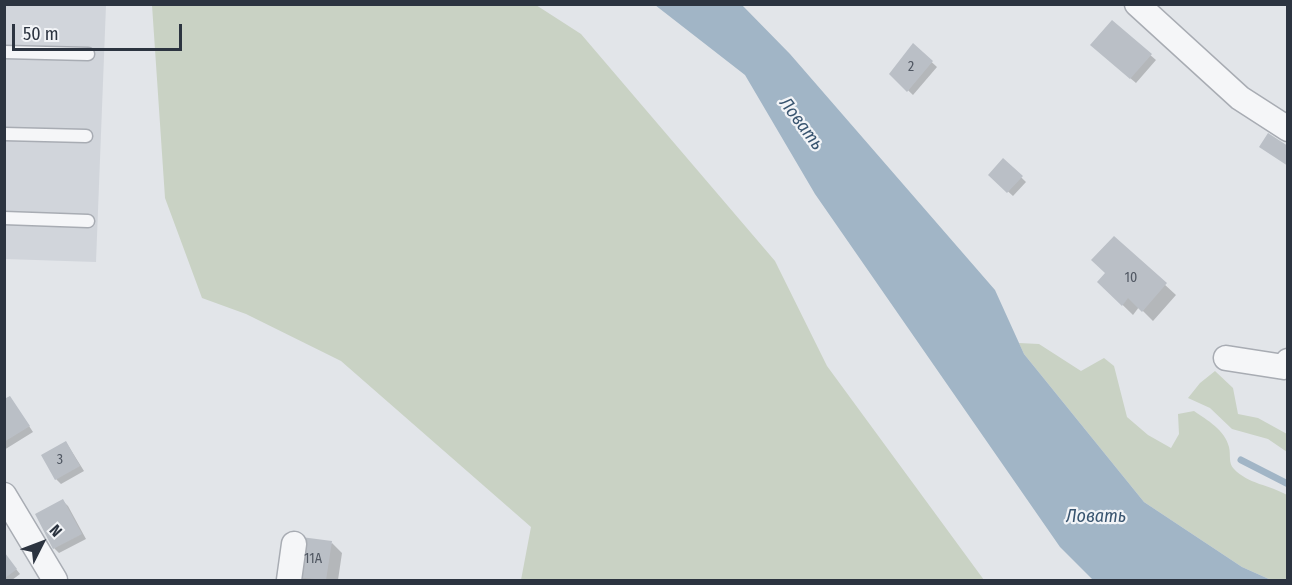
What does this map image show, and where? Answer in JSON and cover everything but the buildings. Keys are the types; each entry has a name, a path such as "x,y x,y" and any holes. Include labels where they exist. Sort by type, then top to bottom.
{"street":[{"path":"1137,4 1239,98 1287,129"},
{"path":"1226,358 1284,367 1287,361"},
{"path":"4,495 55,580"},
{"path":"289,580 294,544"}],"lane":[{"path":"4,52 88,54"},
{"path":"4,134 86,136"},
{"path":"4,218 88,221"}],"shaded area":[{"path":"5,5 106,5 96,262 5,259"}],"green space":[{"path":"152,5 536,5 581,34 775,261 827,366 984,580 521,580 531,527 341,361 246,314 202,298 165,198"},
{"path":"1019,343 1039,344 1081,371 1104,358 1114,366 1127,417 1148,435 1171,448 1179,434 1178,414 1194,411 1215,426 1227,441 1234,469 1252,481 1287,495 1287,580 1271,580 1242,567 1144,502 1024,354"},
{"path":"1215,371 1233,388 1238,414 1258,418 1287,434 1287,452 1268,439 1232,429 1210,408 1188,398 1200,383"}],"water":[{"name":"Ловать","path":"655,5 742,5 790,54 995,290 1024,354 1144,502 1242,567 1271,580 1093,580 1060,547 815,194 745,75"}],"waterway":[{"path":"1241,460 1288,484"}]}
